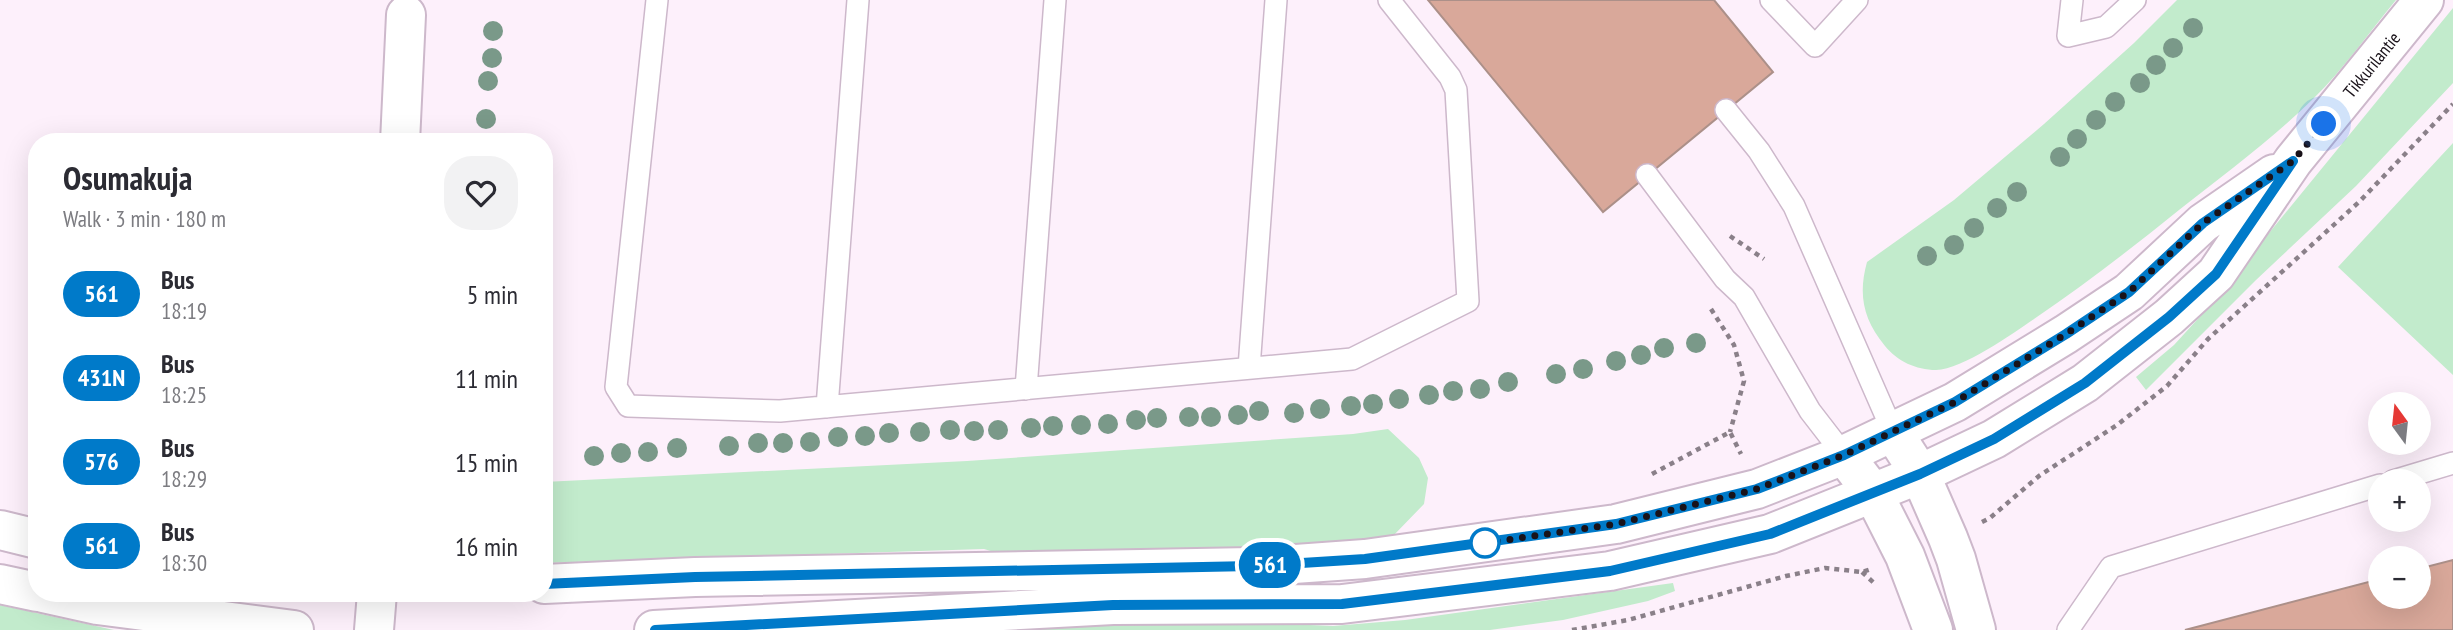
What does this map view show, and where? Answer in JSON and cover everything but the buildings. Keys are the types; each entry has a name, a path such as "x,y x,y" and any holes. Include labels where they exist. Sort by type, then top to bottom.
{"main road":[{"name":"Tikkurilantie","path":"654,630 1113,605 1342,604 1610,571 1770,534 1920,474 1994,439 2085,383 2169,317 2216,274 2293,161 2424,0"},
{"path":"400,133 406,15"},
{"name":"Tikkurilantie","path":"553,584 709,576 1252,566 1365,559 1616,524 1757,489 1844,455 1966,395 2129,292 2203,223 2293,161"},
{"path":"1893,432 1920,474 1956,559 1976,630"},
{"path":"1844,455 1873,493 1914,578 1933,630"},
{"path":"0,530 28,537"},
{"path":"0,584 28,590"},
{"path":"84,602 295,630"},
{"path":"374,630 376,602"}],"lane":[{"path":"657,0 616,387 628,406 780,411 1352,359 1468,301 1456,90 1450,77 1389,0"},
{"path":"827,407 858,0"},
{"path":"1026,389 1055,0"},
{"path":"1250,369 1276,0"},
{"path":"1772,0 1815,46 1857,0"},
{"path":"2072,0 2068,36 2106,27 2135,0"},
{"path":"1726,110 1759,151 1794,206 1893,432"},
{"path":"1647,175 1725,279 1744,297 1810,411 1844,455"},
{"path":"2431,470 2453,463"},
{"path":"2068,630 2111,567 2368,489"}],"path":[{"path":"1708,304 1734,345 1744,381 1730,432"},
{"path":"1572,630 1628,621 1786,576 1825,568 1862,572 1871,569"}],"green space":[{"path":"2177,0 2396,0 2335,75 2282,128 2126,252 2053,306 1987,350 1960,364 1936,370 1908,364 1895,356 1878,336 1864,306 1863,285 1867,262 1954,200 2044,124 2134,43"},
{"path":"2453,8 2453,83 2356,186 2256,280 2146,390 2136,377 2174,345 2206,310"},
{"path":"2453,143 2453,375 2338,267"},
{"path":"1388,429 1419,458 1428,478 1424,504 1392,537 1353,547 1014,558 984,549 553,563 553,482 967,461 1353,434"},
{"path":"1673,583 1675,591 1648,601 1563,620 1490,630 1026,630 1148,618 1333,626 1405,620"},
{"path":"0,605 114,630 0,630"}],"bus line":[{"name":"561","path":"553,584 695,577 1252,566 1342,561 1616,524 1707,503 1757,489 1844,455 1955,402 2129,292 2203,223 2293,161 2216,274 2169,317 2085,383 1994,439 1920,474 1770,534 1610,571 1342,604 1113,605 655,630"}],"route":[{"path":"1485,543 1616,524 1757,489 1844,455 1955,402 2129,292 2203,223 2293,161 2324,124"}]}
